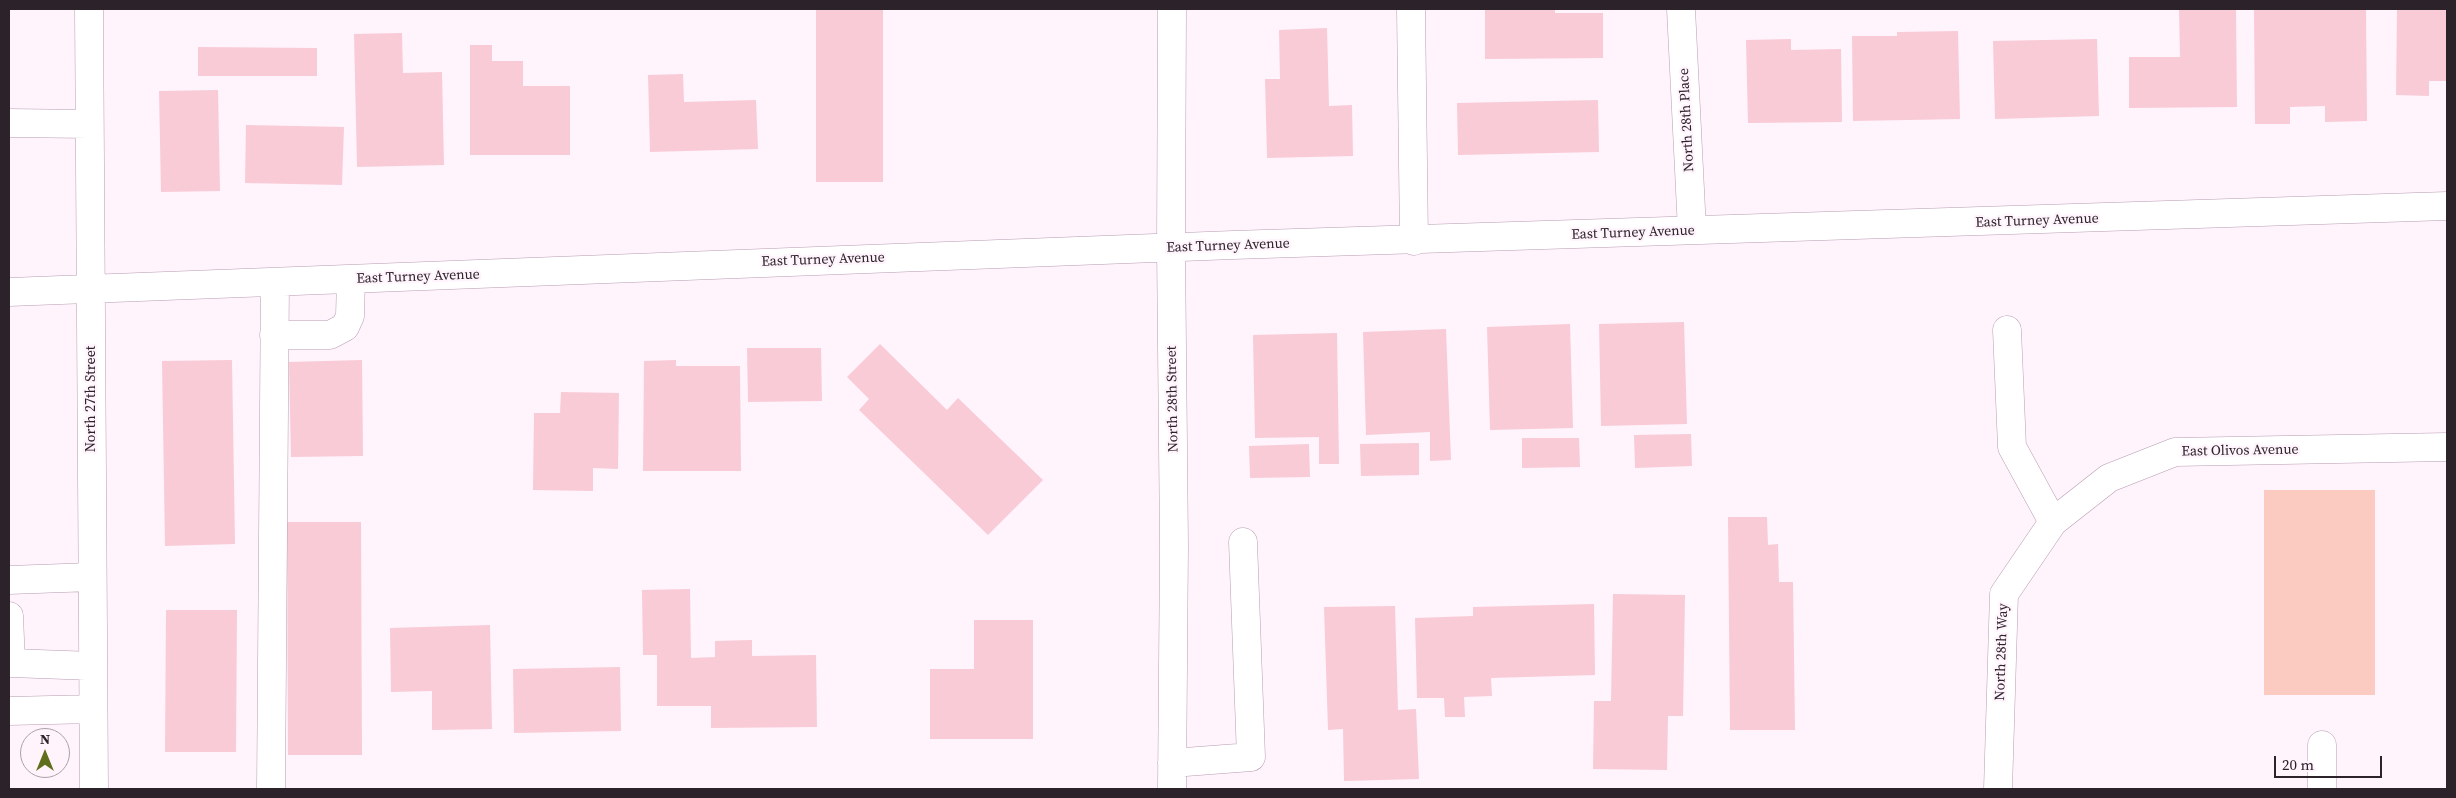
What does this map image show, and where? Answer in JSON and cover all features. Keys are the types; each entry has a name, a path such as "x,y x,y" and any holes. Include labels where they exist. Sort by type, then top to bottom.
{"street":[{"name":"North 27th Street","path":"89,9 94,789"},
{"name":"North 28th Street","path":"1172,9 1171,248 1174,545 1172,789"},
{"path":"1411,9 1414,240"},
{"name":"North 28th Place","path":"1681,9 1692,230"},
{"path":"9,123 89,124"},
{"name":"East Turney Avenue","path":"9,292 1171,248 2447,206"},
{"path":"274,335 330,335 346,327 350,316 351,280"},
{"path":"271,789 275,282"},
{"path":"2007,330 2012,447 2053,522"},
{"name":"East Olivos Avenue","path":"2053,522 2109,478 2175,452 2447,447"},
{"name":"North 28th Way","path":"1998,789 2004,594 2053,522"},
{"path":"1172,763 1251,757 1243,542"},
{"path":"9,580 92,577"},
{"path":"9,616 11,662 93,666"},
{"path":"9,711 93,709"},
{"path":"2322,745 2322,789"}],"shaded area":[{"path":"2264,490 2375,490 2375,695 2264,695"}],"building":[{"path":"816,9 883,9 883,182 816,182"},
{"path":"1485,9 1555,9 1555,13 1603,13 1603,58 1485,59"},
{"path":"2179,9 2236,9 2237,107 2129,108 2129,57 2180,57"},
{"path":"2254,9 2366,9 2367,121 2325,122 2325,106 2290,107 2290,124 2255,124"},
{"path":"2397,9 2447,9 2447,81 2429,81 2429,96 2396,95"},
{"path":"1327,28 1329,106 1352,105 1353,156 1267,158 1265,79 1280,79 1279,30"},
{"path":"1958,31 1960,119 1853,121 1852,36 1897,36 1897,32"},
{"path":"402,33 403,73 442,72 444,165 357,167 354,34"},
{"path":"1791,39 1791,50 1841,49 1842,122 1748,123 1746,40"},
{"path":"2097,39 2099,116 1995,119 1993,41"},
{"path":"470,45 492,45 492,61 523,61 523,86 570,86 570,155 470,155"},
{"path":"198,47 317,48 317,76 198,76"},
{"path":"683,74 684,102 756,100 758,149 650,152 648,75"},
{"path":"218,90 220,191 161,192 159,91"},
{"path":"1598,100 1599,152 1458,155 1457,103"},
{"path":"246,125 344,127 342,185 245,183"},
{"path":"1684,322 1687,424 1601,426 1599,324"},
{"path":"1570,324 1573,428 1490,430 1487,327"},
{"path":"1446,329 1451,460 1430,461 1430,432 1366,435 1363,332"},
{"path":"1337,333 1339,464 1319,464 1319,437 1255,438 1253,335"},
{"path":"880,344 947,410 958,398 1043,480 988,535 859,410 869,399 847,377"},
{"path":"747,348 821,348 822,401 748,402"},
{"path":"232,360 235,544 165,546 162,361"},
{"path":"362,360 363,456 291,457 289,362"},
{"path":"676,360 676,366 740,366 741,471 643,471 644,361"},
{"path":"561,392 619,393 618,469 593,468 593,491 533,490 534,413 560,413"},
{"path":"1691,434 1692,466 1635,468 1634,435"},
{"path":"1522,438 1579,438 1580,467 1522,468"},
{"path":"1419,443 1419,475 1361,476 1360,444"},
{"path":"1309,444 1310,477 1250,478 1249,446"},
{"path":"1728,517 1767,517 1768,545 1778,544 1779,582 1793,582 1795,730 1730,730"},
{"path":"287,522 361,522 362,755 288,755"},
{"path":"690,589 691,658 715,657 715,641 752,640 752,656 816,655 817,727 711,728 711,706 657,706 657,655 643,655 642,590"},
{"path":"1613,594 1685,595 1683,716 1668,716 1667,770 1593,769 1594,701 1611,701"},
{"path":"1594,604 1595,675 1491,678 1492,696 1464,697 1465,717 1445,717 1444,698 1417,698 1415,618 1473,616 1473,607"},
{"path":"1395,606 1398,710 1416,709 1419,779 1344,781 1343,729 1328,730 1324,607"},
{"path":"166,610 237,610 236,752 165,752"},
{"path":"974,620 1033,620 1033,739 930,739 930,669 974,669"},
{"path":"490,625 492,729 432,730 432,691 391,692 390,628"},
{"path":"620,667 621,731 514,733 513,669"}]}
